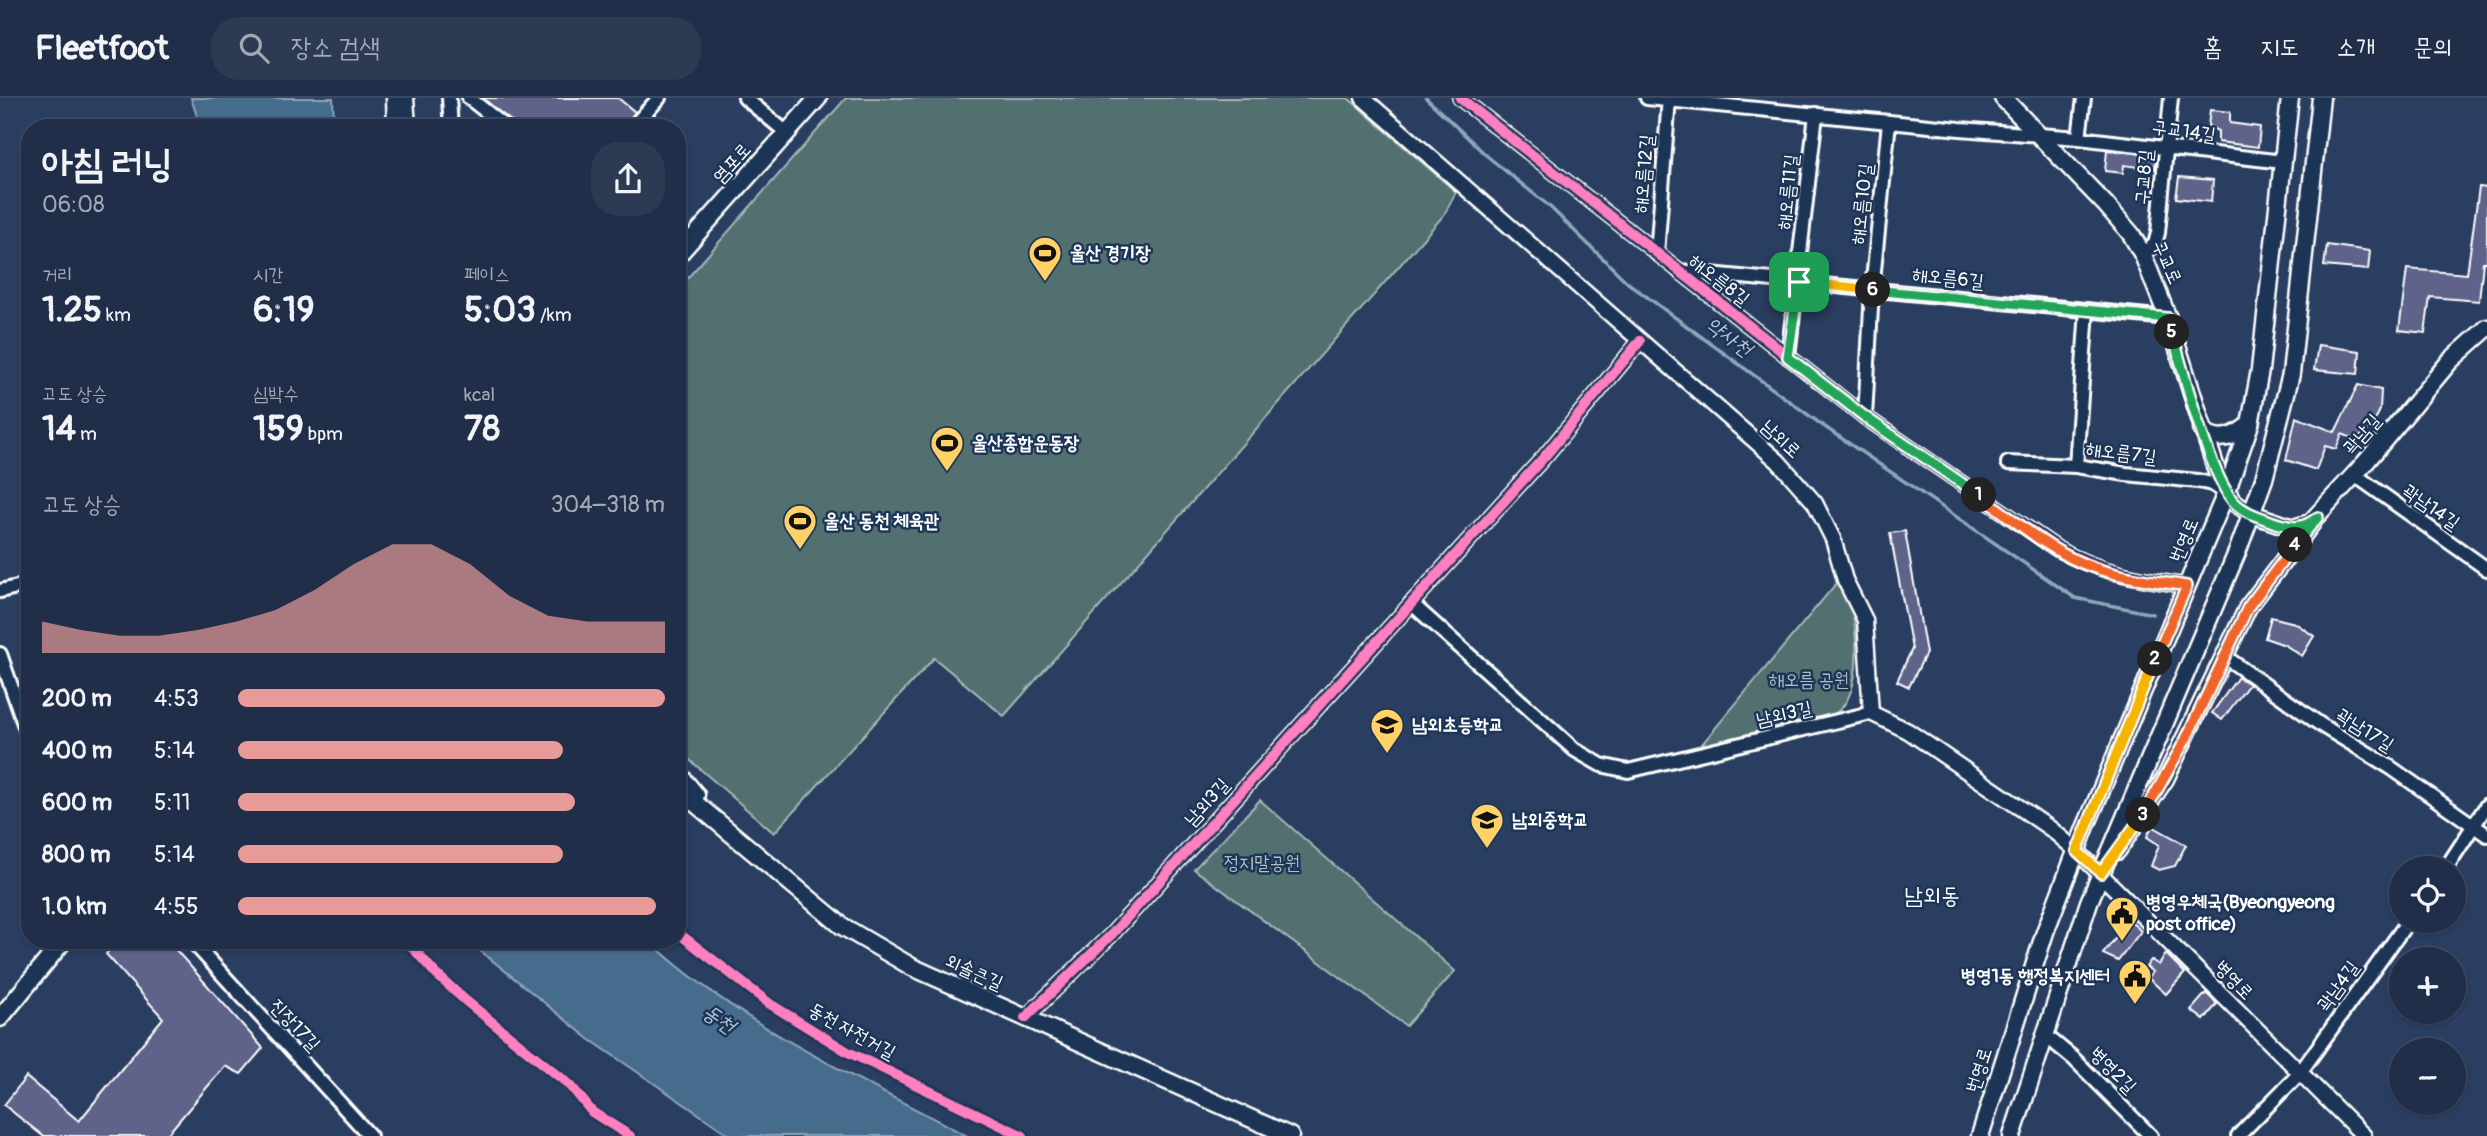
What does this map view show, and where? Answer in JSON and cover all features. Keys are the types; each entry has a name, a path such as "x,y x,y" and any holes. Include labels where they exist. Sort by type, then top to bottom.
{"main road":[{"name":"염포로","path":"686,247 818,98"},
{"name":"구교로","path":"2003,98 2131,234 2143,255 2168,318 2202,430 2227,493 2242,509 2252,514"},
{"name":"번영로","path":"1980,1136 2045,932 2227,493 2250,424 2260,370 2290,98"},
{"path":"2012,1136 2101,873 2252,514 2278,434 2291,374 2321,98"},
{"name":"곽남길","path":"2101,873 2143,816 2165,779 2248,607 2262,585 2450,361 2487,328"},
{"path":"2202,430 2211,436 2224,439 2237,434 2250,424"},
{"path":"2252,514 2293,528 2302,527 2318,517"},
{"path":"686,783 710,813"},
{"name":"외솔큰길","path":"686,795 842,926 912,967 1290,1136"},
{"path":"686,806 710,813"},
{"path":"0,1018 57,949"}],"street":[{"path":"394,98 395,119"},
{"path":"405,98 407,119"},
{"path":"449,98 450,119"},
{"path":"469,98 496,119"},
{"path":"640,119 659,98"},
{"path":"745,98 787,133"},
{"name":"남외로","path":"1363,98 1778,461 1815,503 1833,539 1845,580 1865,620 1871,713"},
{"name":"해오름8길","path":"1460,98 1865,417 2059,550 2090,566 2120,576 2187,586"},
{"name":"구교14길","path":"1647,98 2079,138 2283,162"},
{"path":"2079,138 2084,98"},
{"name":"구교8길","path":"2143,255 2155,244 2158,233 2171,98"},
{"name":"해오름12길","path":"1657,254 1669,99"},
{"name":"해오름11길","path":"1788,357 1799,282 1816,114"},
{"name":"해오름10길","path":"1865,417 1872,290 1889,122"},
{"name":"해오름6길","path":"1679,271 2168,318"},
{"path":"2076,466 2087,310"},
{"path":"1411,603 1545,456 1640,341"},
{"name":"해오름7길","path":"2008,463 2076,466 2198,481 2212,484 2227,493"},
{"name":"곽남14길","path":"2355,475 2487,569"},
{"path":"0,591 21,586"},
{"name":"남외3길","path":"1025,1018 1112,934 1411,603 1575,750 1601,765 1628,771 1871,713"},
{"path":"0,654 21,715"},
{"name":"곽남17길","path":"2224,656 2321,725 2390,767 2487,835"},
{"path":"1871,713 1908,731 2051,829 2077,851"},
{"path":"2454,856 2487,805"},
{"name":"병영로","path":"2077,851 2364,1136"},
{"name":"곽남4길","path":"2238,1136 2299,1074 2400,933"},
{"name":"진장17길","path":"199,949 370,1136"},
{"name":"병영2길","path":"2045,1035 2073,1058 2151,1136"}],"green space":[{"name":"울산종합운동장","path":"846,98 1348,98 1456,192 1444,215 1004,716 934,658 774,833 686,757 686,280"},
{"name":"해오름 공원","path":"1844,574 1854,622 1856,659 1851,692 1844,705 1833,715 1797,731 1692,756"},
{"name":"정지말공원","path":"1260,800 1455,971 1406,1026 1194,869"}],"water":[{"path":"191,98 333,98 334,119 198,119"},
{"name":"동천","path":"478,949 658,949 721,999 760,1024 842,1071 967,1136 731,1136 589,1039"}],"building":[{"path":"483,98 618,98 635,112 630,119 507,119"},
{"path":"2210,110 2230,112 2230,123 2260,127 2258,147 2218,142 2218,131 2208,126"},
{"path":"2107,150 2153,155 2156,158 2155,169 2124,165 2123,173 2105,171"},
{"path":"2179,177 2213,180 2211,202 2176,198"},
{"path":"2479,187 2487,188 2487,262 2483,262 2479,301 2430,297 2425,333 2399,330 2407,269 2467,274"},
{"path":"2327,245 2370,251 2368,270 2324,266"},
{"path":"2318,345 2360,351 2358,374 2314,370"},
{"path":"2358,385 2381,390 2380,410 2373,425 2357,440 2342,434 2336,449 2325,446 2316,470 2286,460 2296,417 2335,432"},
{"path":"1905,531 1926,653 1909,687 1897,681 1912,649 1890,533"},
{"path":"2271,617 2295,623 2314,636 2302,656 2285,645 2265,638"},
{"path":"2238,677 2249,684 2222,720 2212,713"},
{"path":"2152,826 2186,845 2175,866 2159,870 2151,866 2159,845 2147,837"},
{"name":"병영우체국(Byeongyeong post office)","path":"2130,920 2141,931 2118,961 2103,954"},
{"path":"110,949 175,949 263,1048 241,1074 225,1066 166,1136 43,1136 4,1105 26,1077 79,1121 163,1018 106,954"},
{"path":"2166,954 2185,973 2166,994 2148,978 2153,972 2146,967 2151,960 2159,965"},
{"path":"2206,993 2217,1004 2204,1020 2191,1010"}],"waterway":[{"name":"약사천","path":"1426,98 1487,156 1549,206 1628,283 1822,425 2075,598 2153,614"}],"cycle path":[{"path":"1460,98 1865,417 2059,550 2107,570 2187,586"},
{"path":"1025,1018 1112,934 1545,456 1640,341"},
{"name":"동천 자전거길","path":"686,939 770,1004 848,1052 1023,1136"},
{"path":"414,949 466,1001 571,1086 592,1112 630,1136"}],"place":[{"name":"울산 경기장","path":"1045,283"},
{"name":"울산종합운동장","path":"947,473"},
{"name":"울산 동천 체육관","path":"800,551"},
{"name":"남외초등학교","path":"1387,755"},
{"name":"남외중학교","path":"1487,850"},
{"name":"병영우체국(Byeongyeong post office)","path":"2122,943"},
{"name":"병영1동 행정복지센터","path":"2135,1006"}],"district":[{"name":"남외동","path":"1932,895"}],"route":[{"path":"1799,282 2168,318 2212,461 2227,493 2242,509 2283,526 2302,527 2318,517 2262,585 2248,607 2165,779 2143,816 2101,873 2077,851 2187,586 2120,576 2090,566 2059,550 1865,417 1788,357 1799,282"}]}
